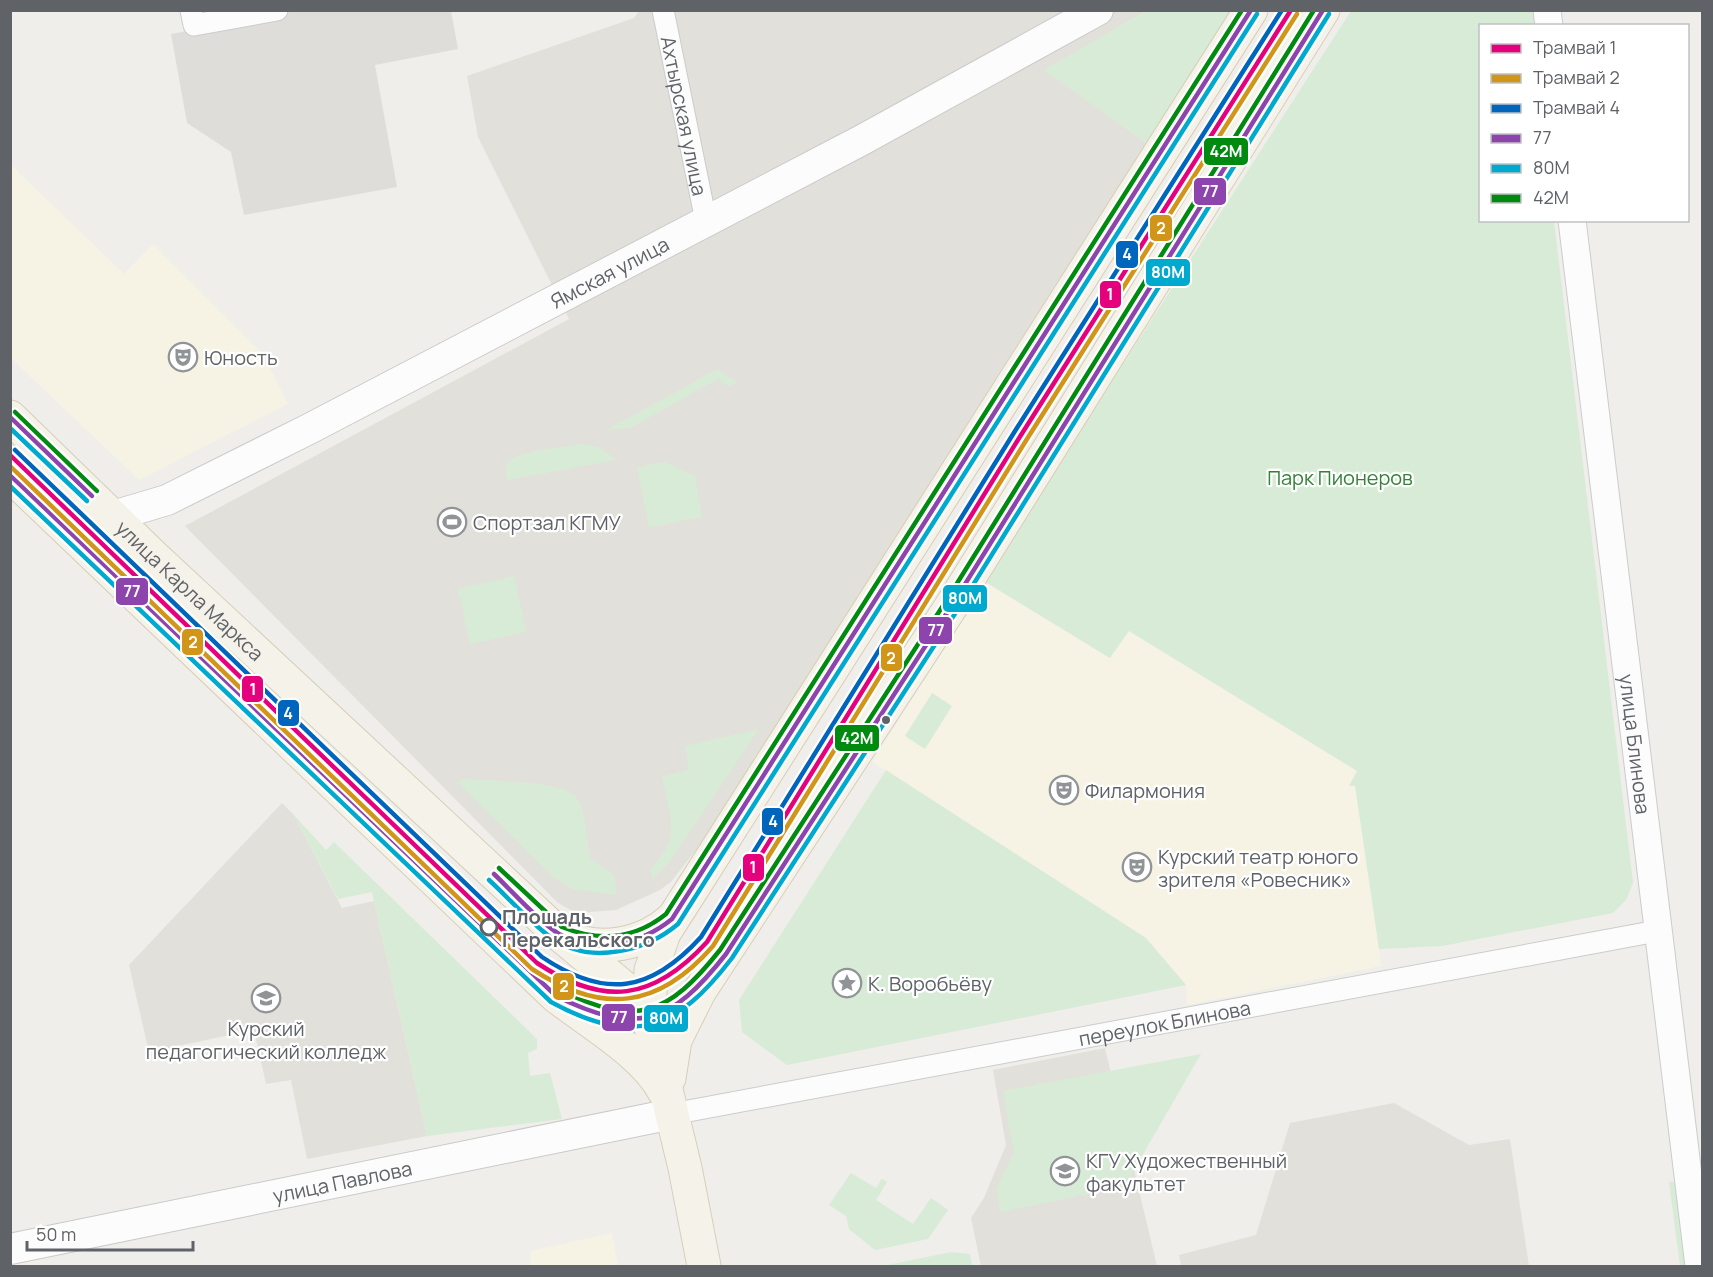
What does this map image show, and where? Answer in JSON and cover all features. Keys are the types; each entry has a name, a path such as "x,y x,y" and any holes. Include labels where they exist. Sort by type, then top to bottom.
{"main road":[{"name":"Ямская улица","path":"113,516 167,500 891,124 1098,10"},
{"path":"704,1266 672,1113 649,1019 651,970 657,950 672,919 1251,10"},
{"path":"672,1113 669,1076 675,1040 686,1016 939,624 1323,10"},
{"name":"улица Карла Маркса","path":"10,417 558,933 614,978 636,999 649,1019"},
{"name":"улица Карла Маркса","path":"10,475 556,996 633,1055 653,1075 665,1094 672,1113"},
{"path":"558,933 582,942 623,944 652,934 672,919"},
{"path":"556,996 573,1006 601,1015 649,1019 668,1012 686,1000 713,971"},
{"name":"улица Павлова","path":"10,1249 672,1113"}],"street":[{"path":"191,10 194,25 277,10"},
{"name":"Ахтырская улица","path":"663,10 706,220"},
{"name":"улица Блинова","path":"1572,222 1699,1266"},
{"name":"переулок Блинова","path":"672,1113 1657,931"}],"shaded area":[{"path":"296,11 451,11 458,49 375,65 397,187 244,215 231,152 187,123 171,34"},
{"path":"639,11 1146,11 1045,70 1149,145 706,837 671,882 660,890 616,910 576,913 558,903 185,526 569,319 478,137 467,76 634,18"},
{"path":"10,164 124,274 153,244 262,353 288,404 139,480 11,358"},
{"path":"987,583 1109,658 1129,631 1357,771 1381,966 1187,1005 1186,985 1146,938 872,762"},
{"name":"Курский педагогический колледж","path":"282,803 294,815 342,908 374,901 427,1136 307,1159 291,1080 266,1084 254,1030 149,1052 129,965"},
{"name":"КГУ Художественный факультет","path":"1105,1048 1157,1266 981,1266 971,1218 984,1198 1006,1145 993,1070"},
{"path":"1394,1103 1469,1145 1510,1139 1529,1266 1181,1266 1179,1255 1256,1235 1290,1123"},
{"path":"612,1233 618,1266 530,1266 531,1251"}],"green space":[{"path":"1146,11 1232,11 1149,145 1044,70"},
{"name":"Парк Пионеров","path":"1351,11 1533,11 1535,24 1479,24 1479,222 1554,222 1633,883 1626,900 1613,913 1442,946 1379,949 1355,786 1349,786 1357,771 1129,631 1110,658 987,583 988,573"},
{"path":"718,369 737,382 729,387 718,379 632,427 604,431"},
{"path":"582,444 599,447 616,460 507,480 506,466 514,458 532,452"},
{"path":"665,462 695,476 702,517 649,527 637,467"},
{"path":"514,576 526,632 470,644 458,589"},
{"path":"932,693 952,706 925,749 905,736"},
{"path":"759,729 671,860 653,879 650,869 667,847 671,826 662,776 689,770 685,746"},
{"path":"886,770 1146,938 1186,985 787,1065 742,1032 739,1000"},
{"path":"463,779 542,785 570,792 577,798 582,811 590,858 614,875 617,895 572,889 552,876 457,782"},
{"path":"294,815 326,850 334,842 537,1039 537,1049 528,1053 530,1076 550,1073 562,1119 427,1136 372,892 338,899"},
{"path":"1201,1054 1124,1187 1000,1212 996,1189 1014,1152 1003,1091"},
{"path":"851,1173 876,1188 882,1179 887,1182 876,1200 913,1224 931,1198 948,1210 928,1239 875,1250 849,1229 846,1216 829,1205"},
{"path":"1679,1181 1690,1266 1680,1266 1669,1182"},
{"path":"951,1252 970,1254 972,1266 883,1266"}],"tram line":[{"name":"4","path":"15,450 542,957 586,979 607,984 626,984 645,979 664,970 701,937 1015,431 1282,10"},
{"name":"1","path":"10,455 537,963 584,987 606,991 627,991 647,986 687,962 707,942 1021,435 1291,10"},
{"name":"2","path":"10,466 532,969 582,994 606,999 628,998 650,993 671,983 692,967 713,946 1027,439 1297,14"}],"transit line":[{"name":"42M","path":"499,868 562,927 576,932 616,936 642,929 666,914 1242,10"},
{"name":"77","path":"494,874 543,922 559,934 588,944 618,944 632,940 660,928 672,919 1251,10"},
{"name":"42M","path":"15,470 560,990 610,1009 631,1011 649,1009 667,1001 684,989 720,950 946,601 1314,10"},
{"name":"77","path":"10,475 556,996 584,1009 609,1016 631,1019 651,1016 669,1009 688,996 726,954 952,605 1323,10"},
{"name":"80М","path":"489,880 553,939 568,947 584,951 601,953 634,947 650,941 678,924 1257,14"},
{"name":"80М","path":"10,486 551,1002 580,1016 607,1024 630,1027 652,1024 692,1002 732,958 958,609 1329,14"},
{"name":"42M","path":"15,412 97,491"},
{"name":"77","path":"10,417 92,496"},
{"name":"80М","path":"10,428 87,501"}],"place":[{"name":"Юность","path":"183,357"},
{"name":"Спортзал КГМУ","path":"452,522"},
{"name":"Филармония","path":"1064,790"},
{"name":"Курский театр юного зрителя «Ровесник»","path":"1137,867"},
{"name":"Площадь Перекальского","path":"489,927"},
{"name":"К. Воробьёву","path":"847,983"},
{"name":"Курский педагогический колледж","path":"266,998"},
{"name":"КГУ Художественный факультет","path":"1065,1171"}]}
